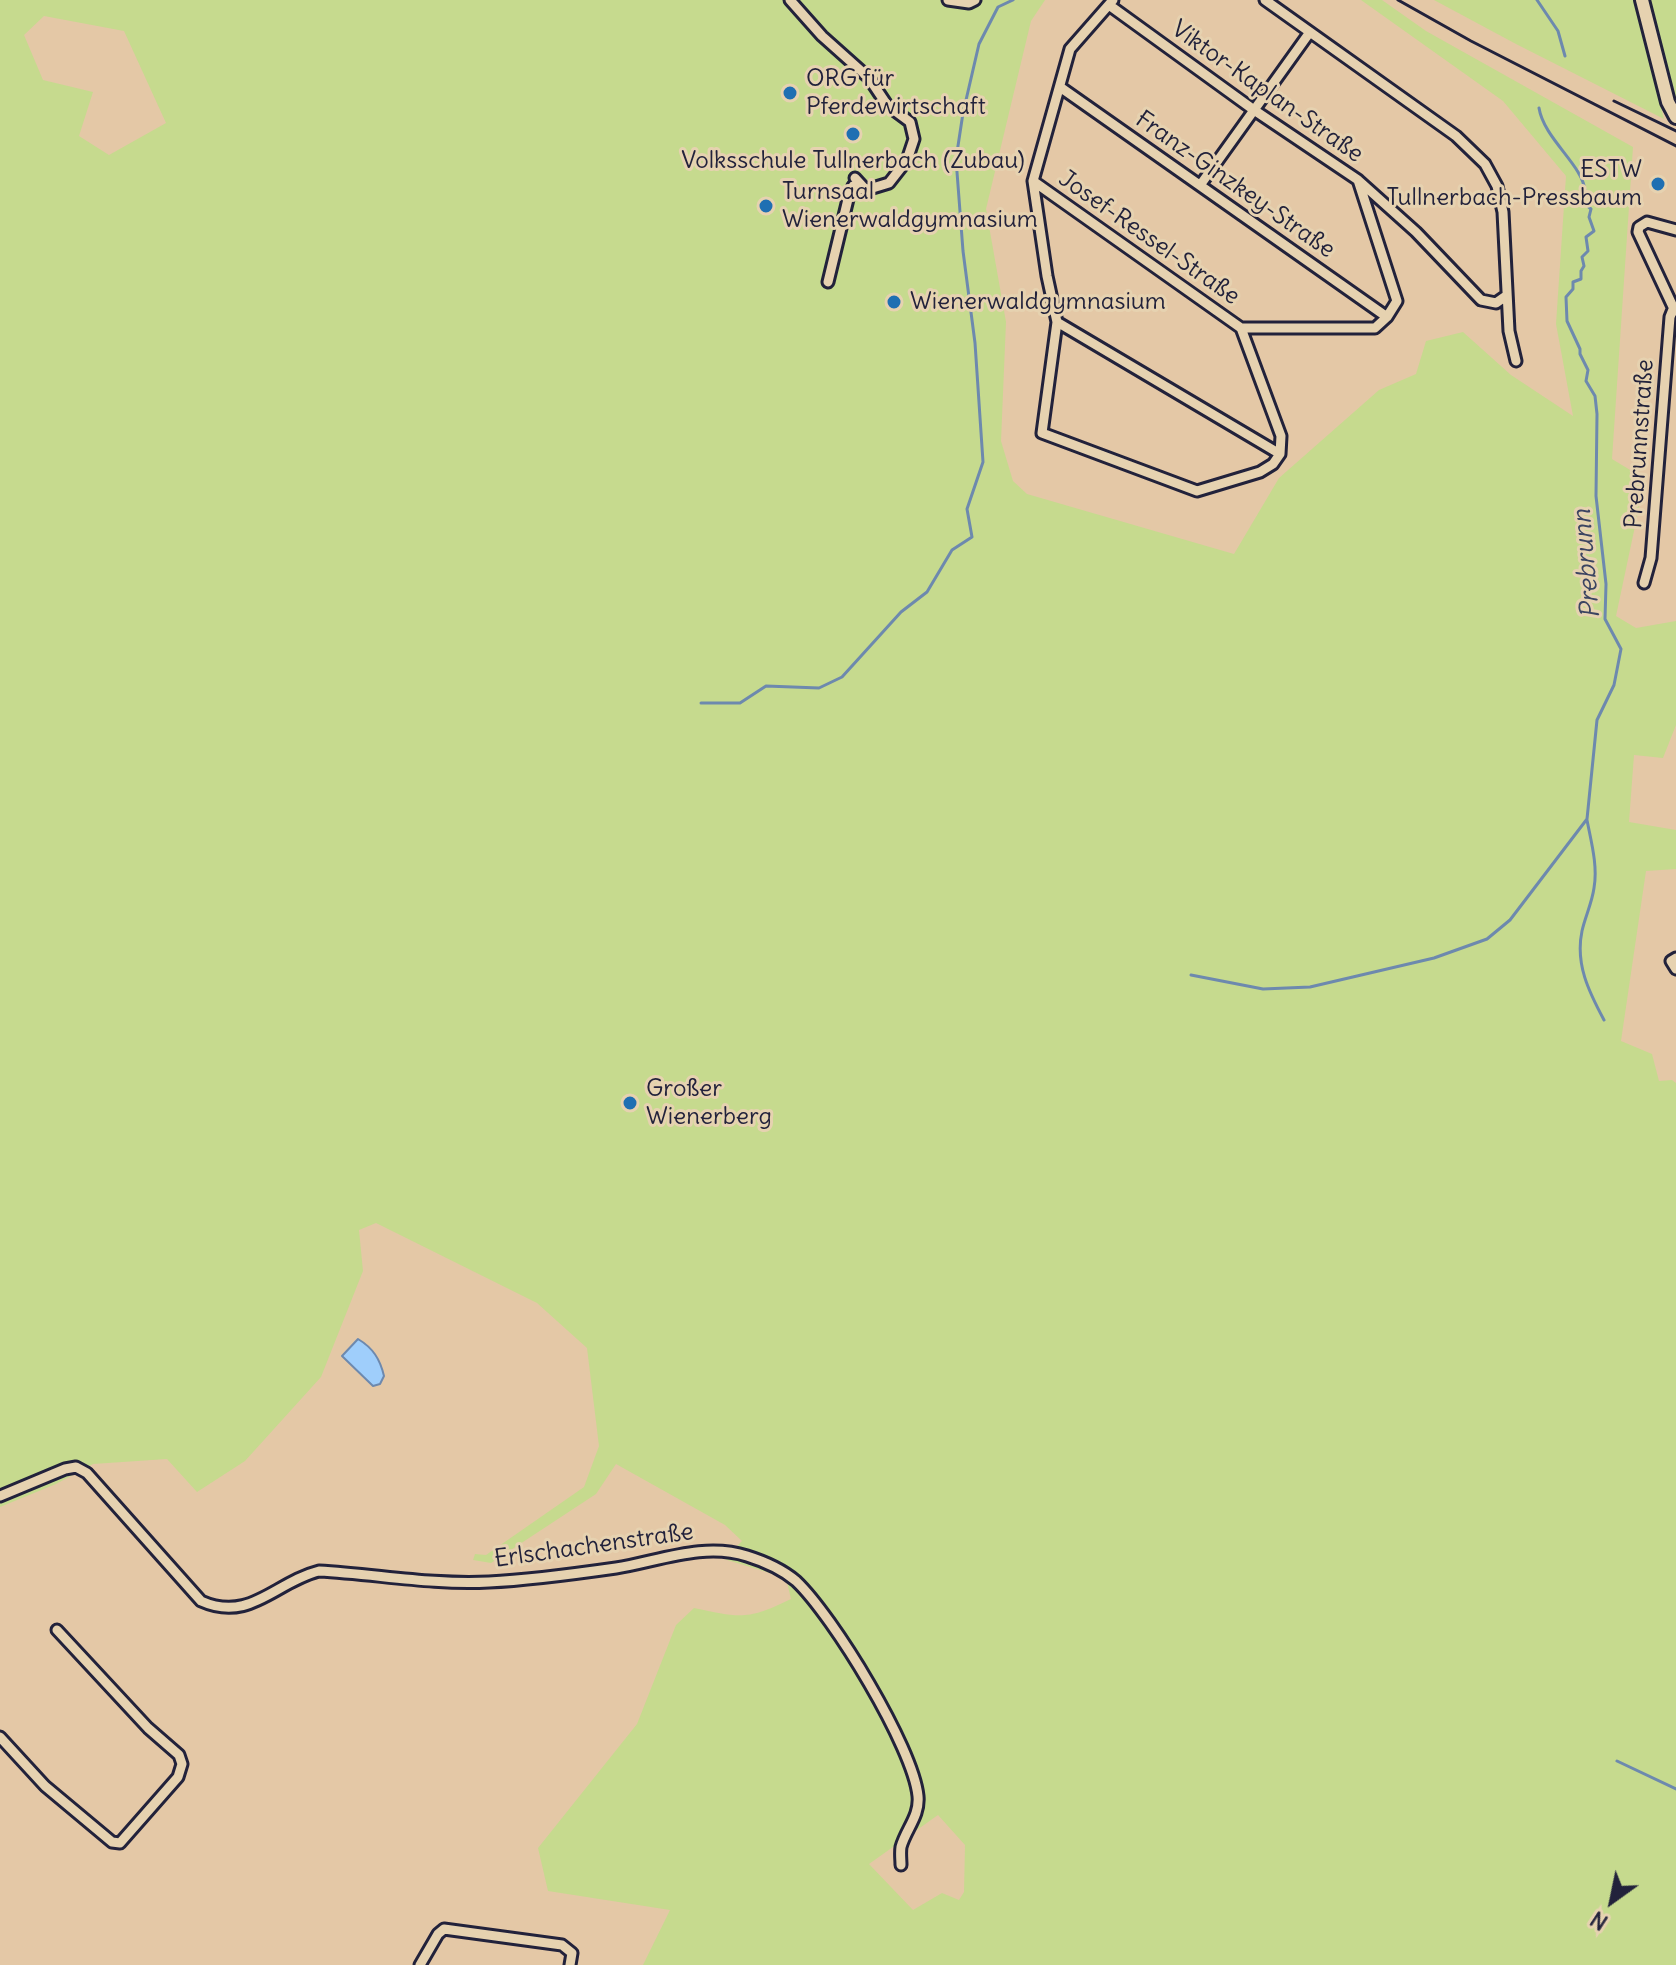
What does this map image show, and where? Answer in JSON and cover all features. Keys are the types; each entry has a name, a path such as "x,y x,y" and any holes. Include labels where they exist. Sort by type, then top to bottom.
{"street":[{"path":"790,0 822,36 869,78 887,105 910,122 914,139 907,160 889,183 866,190 853,186 828,282"},
{"path":"948,0 969,3 975,0"},
{"path":"1265,0 1456,136 1485,164 1500,195 1509,331 1516,361"},
{"path":"1642,0 1668,102 1675,116"},
{"path":"1111,2 1070,49 1033,181 1057,322 1042,433 1197,491 1260,472 1273,464 1280,454 1281,436 1241,328 1375,328 1397,301 1358,180"},
{"name":"Viktor-Kaplan-Straße","path":"1111,2 1254,110 1358,180 1416,232 1481,300 1496,303 1506,296"},
{"path":"1201,184 1310,32"},
{"name":"Franz-Ginzkey-Straße","path":"1060,87 1387,317"},
{"path":"855,178 866,190"},
{"name":"Josef-Ressel-Straße","path":"1033,181 1241,328"},
{"path":"1675,310 1638,232 1639,227 1647,222 1676,230"},
{"name":"Prebrunnstraße","path":"1644,583 1651,558 1670,317 1675,310"},
{"path":"1057,322 1280,454"},
{"path":"1676,958 1671,961 1676,969"},
{"name":"Erlschachenstraße","path":"0,1496 76,1467 87,1473 194,1594 215,1607 234,1609 261,1600 304,1575 319,1571 434,1583 481,1582 564,1575 710,1550 746,1555 786,1574 831,1623 900,1744 915,1776 919,1800 914,1821 901,1848 901,1865"},
{"path":"0,1737 45,1786 112,1842 120,1843 178,1777 182,1764 179,1755 148,1728 57,1630"},
{"path":"420,1965 444,1929 562,1945 572,1953 570,1965"}],"green space":[{"path":"0,0 1045,0 1031,21 986,209 1006,322 1001,441 1013,481 1027,494 1234,554 1279,478 1379,390 1416,374 1426,341 1463,332 1511,375 1573,416 1556,324 1566,176 1503,101 1361,0 1382,0 1426,31 1633,147 1612,459 1645,479 1616,616 1636,628 1676,621 1676,725 1663,758 1634,755 1629,822 1676,830 1676,869 1646,871 1621,1041 1652,1054 1659,1081 1672,1080 1676,1083 1676,1965 643,1965 670,1910 548,1891 538,1848 637,1724 676,1625 694,1608 744,1615 776,1606 791,1599 786,1578 724,1559 742,1541 725,1525 616,1464 596,1494 491,1563 473,1560 475,1554 486,1555 584,1487 599,1446 587,1348 537,1303 376,1223 359,1230 363,1271 321,1377 245,1461 197,1492 167,1459 93,1464 56,1484 0,1507","holes":["44,16 124,31 166,123 109,155 79,136 93,92 43,80 24,35","938,1815 965,1845 964,1892 959,1900 942,1893 913,1910 869,1864"]},
{"path":"1434,0 1634,0 1664,119 1516,44"},
{"path":"1648,0 1676,0 1676,103 1675,101"}],"water":[{"path":"358,1339 378,1359 384,1376 380,1384 373,1386 342,1356"}],"waterway":[{"path":"701,703 740,703 766,686 819,688 842,677 901,612 927,592 952,550 972,537 967,509 983,462 975,343 963,251 956,159 979,44 998,7 1013,0"},
{"name":"Prebrunn","path":"1537,0 1558,31 1565,56"},
{"name":"Prebrunn","path":"1191,975 1263,989 1310,987 1434,958 1487,939 1510,920 1587,819 1597,720 1614,685 1621,649 1605,619 1606,584 1596,496 1595,396 1586,381 1588,370 1567,321 1566,297 1573,289 1573,282 1581,279 1584,266 1582,257 1588,251 1586,237 1594,231 1589,217 1591,209 1584,203 1583,181 1548,130 1539,108"},
{"path":"1587,820 1594,854 1595,880 1582,931 1580,955 1589,988 1604,1020"},
{"path":"1617,1761 1676,1789"}],"railway":[{"path":"1398,0 1676,146"},
{"path":"1614,101 1676,131"}],"place":[{"name":"ORG für Pferdewirtschaft","path":"790,93"},
{"name":"Volksschule Tullnerbach (Zubau)","path":"853,134"},
{"name":"ESTW Tullnerbach-Pressbaum","path":"1658,184"},
{"name":"Turnsaal Wienerwaldgymnasium","path":"766,206"},
{"name":"Wienerwaldgymnasium","path":"894,302"},
{"name":"Großer Wienerberg","path":"630,1103"}]}
